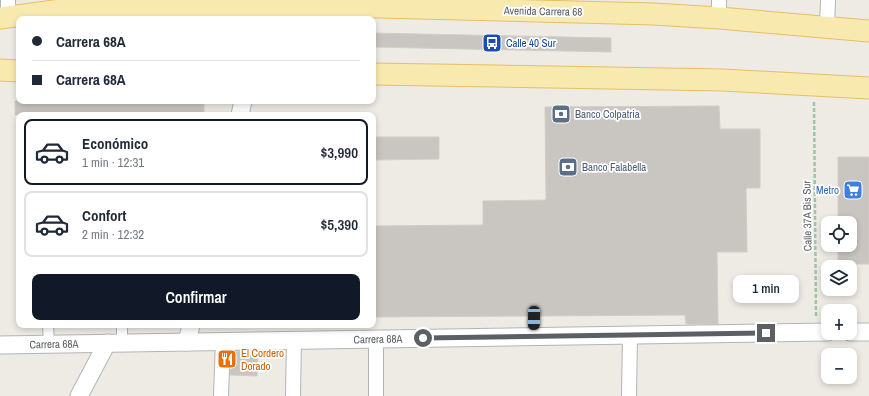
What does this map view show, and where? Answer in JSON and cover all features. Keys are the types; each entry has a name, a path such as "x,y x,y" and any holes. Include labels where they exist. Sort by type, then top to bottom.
{"main road":[{"name":"Avenida Carrera 68","path":"5,11 61,10 117,3 264,8 339,6 654,14 719,9 827,27 869,31"},
{"path":"0,70 16,71"},
{"path":"376,74 723,80 869,88"}],"street":[{"path":"827,27 828,0"},
{"path":"48,328 49,344"},
{"path":"79,396 115,343 121,328"},
{"path":"187,342 190,328"},
{"name":"Carrera 68A","path":"0,345 821,332"},
{"path":"857,332 869,332"},
{"path":"629,396 630,335"},
{"path":"376,339 376,396"},
{"path":"293,396 294,340"},
{"path":"221,396 223,341"}],"lane":[{"path":"533,337 534,316"}],"path":[{"name":"Calle 37A Bis Sur","path":"814,100 821,304"}],"building":[{"name":"Calle 40 Sur","path":"376,33 611,38 611,52 376,47"},
{"path":"15,101 16,104 204,104 204,112 16,112 15,115"},
{"path":"719,106 720,129 760,129 760,188 746,188 747,252 717,252 718,324 686,324 685,315 539,316 537,312 534,311 530,313 529,316 376,317 376,226 483,225 483,201 546,200 545,107"},
{"path":"376,137 439,137 439,159 376,160"},
{"name":"Metro","path":"838,157 869,157 869,264 857,264 857,260 838,260 838,252 857,252 857,216 838,216"},
{"path":"231,351 258,352 257,376 230,375"}],"place":[{"name":"Calle 40 Sur","path":"492,43"},
{"name":"Banco Colpatria","path":"561,114"},
{"name":"Banco Falabella","path":"568,167"},
{"name":"Metro","path":"853,190"},
{"name":"El Cordero Dorado","path":"227,359"}],"route":[{"path":"423,338 766,333"}]}
